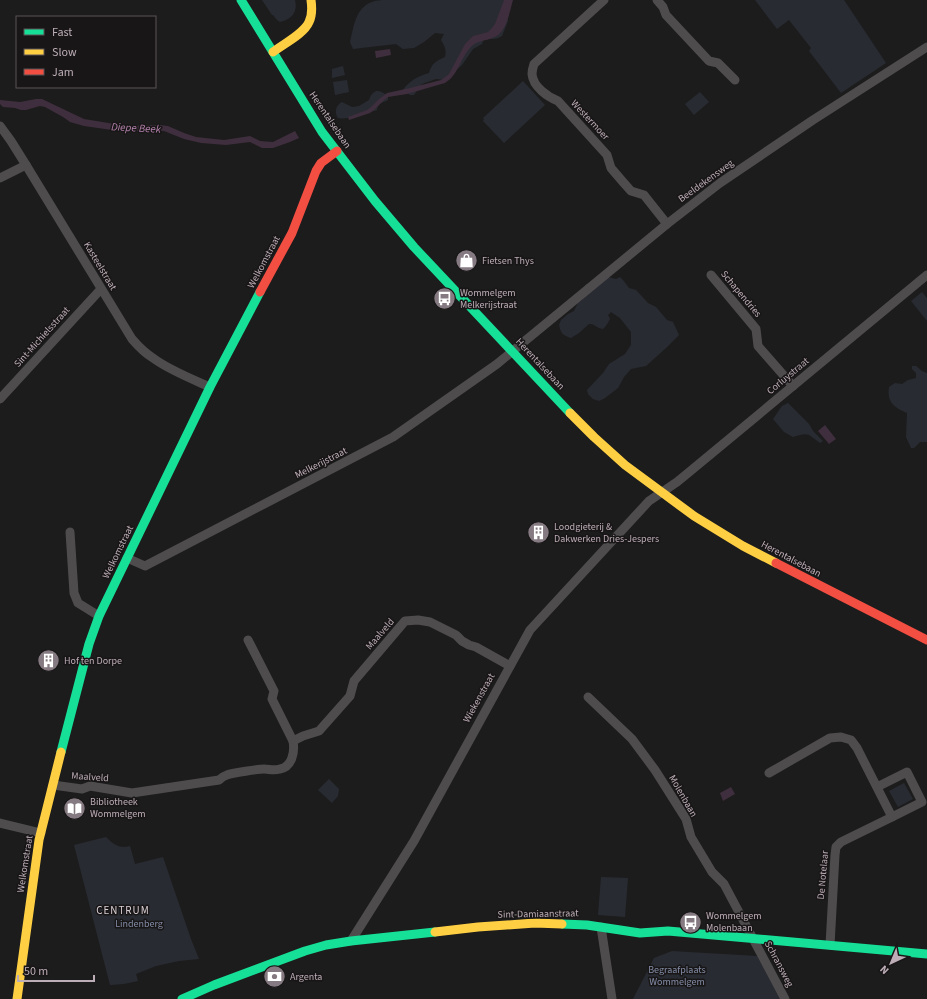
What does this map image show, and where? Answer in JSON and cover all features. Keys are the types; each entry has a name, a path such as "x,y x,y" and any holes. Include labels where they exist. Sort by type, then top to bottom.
{"street":[{"name":"Herentalsebaan","path":"241,0 322,132 375,201 414,246 594,437 625,465 662,493 694,516 743,546 927,640"},
{"path":"273,52 297,34 309,21 312,4 311,0"},
{"name":"Westermoer","path":"604,0 534,64 532,74 534,83 547,96 558,101 607,155 610,168 631,191 644,195 667,224"},
{"path":"657,0 663,7 666,15 709,61 718,63 735,80"},
{"name":"Beeldekensweg","path":"512,351 667,224 720,183 813,120 927,47"},
{"name":"Kasteelstraat","path":"0,126 11,141 101,289 139,348 162,364 210,387"},
{"name":"Welkomstraat","path":"17,999 39,840 89,644 99,616 210,387 292,233 316,171 321,163 337,151"},
{"path":"0,178 26,166"},
{"name":"Schapendries","path":"711,275 756,330 758,346 793,386"},
{"name":"Corluystraat","path":"662,493 678,482 927,275"},
{"name":"Sint-Michielsstraat","path":"0,399 101,289"},
{"name":"Melkerijstraat","path":"127,558 145,566 393,437 497,364 512,351"},
{"name":"Wiekenstraat","path":"351,941 414,840 530,630 649,501 662,493"},
{"path":"70,532 74,594 78,603 99,616"},
{"name":"Maalveld","path":"54,785 82,789 90,786 132,793 219,780 226,775 256,770 282,769 293,757 295,749 293,742 303,736 319,731 350,696 354,681 405,622 418,620 430,622 469,645 476,647 510,666"},
{"path":"248,640 274,691 272,699 293,742"},
{"name":"Molenbaan","path":"588,696 632,739 655,770 686,819 691,837 712,872 724,884 754,938"},
{"path":"769,773 830,738 841,737 851,740 857,748 892,817"},
{"name":"De Notelaar","path":"830,945 836,847 841,842 922,802 907,772 877,787"},
{"path":"0,823 41,833"},
{"name":"Sint-Damiaanstraat","path":"182,999 214,985 305,951 326,945 351,941 535,923 587,925 640,933 659,931 754,938 927,954"},
{"path":"601,927 612,999"},
{"name":"Schransweg","path":"754,938 786,999"}],"green space":[{"path":"262,0 295,0 296,8 291,17 280,22 272,15"},
{"path":"511,0 507,16 508,21 502,36 494,39 484,39 482,44 473,49 462,65 445,80 436,79 422,84 414,95 410,95 403,90 414,79 429,73 435,63 445,57 446,54 441,40 444,34 435,33 414,48 403,49 396,44 353,49 350,42 354,24 359,13 366,5 374,1"},
{"path":"755,0 844,0 886,63 841,93 809,51 811,48 789,20 777,29"},
{"path":"343,66 345,75 332,78 332,69"},
{"path":"347,80 349,92 335,95 333,82"},
{"path":"523,81 545,105 504,143 483,121 483,118"},
{"path":"376,91 388,96 388,100 380,104 377,110 349,118 338,118 336,111 340,103 342,102 352,107 359,106 369,100 371,95"},
{"path":"700,92 709,102 694,115 685,104"},
{"path":"608,277 616,279 620,277 629,288 636,290 648,303 656,307 667,320 673,322 679,335 646,366 631,369 624,377 618,388 599,401 593,399 588,394 587,390 603,373 609,364 625,354 631,345 631,332 620,318 611,312 608,315 610,319 603,329 589,324 571,338 562,333 559,325 561,320 574,311 578,303 583,299 583,290 586,284 590,284"},
{"path":"922,292 927,298 927,321 911,301"},
{"path":"912,366 916,366 927,373 927,442 920,442 914,448 911,448 906,437 907,413 898,409 889,397 889,387 895,383 902,384 908,380 916,378 916,373 912,369"},
{"path":"788,403 809,424 813,431 823,441 820,443 810,435 806,434 793,437 784,432 773,419 782,406"},
{"path":"329,779 339,789 338,796 332,803 318,790"},
{"path":"904,783 913,799 898,807 889,791"},
{"name":"Lindenberg","path":"106,837 116,845 123,847 130,846 135,864 163,857 199,959 179,961 156,966 136,974 138,981 110,985 74,845"},
{"path":"601,877 628,878 625,917 598,915"},
{"name":"Begraafplaats Wommelgem","path":"672,951 757,956 780,999 633,999 654,958"}],"water":[{"path":"504,0 513,0 507,21 501,32 495,37 473,45 469,49 454,75 445,83 407,94 388,97 370,113 349,120 348,117 367,110 387,93 441,80 449,74 465,44 473,36 488,32 495,24"},
{"path":"390,49 391,55 376,58 375,51"},
{"name":"Diepe Beek","path":"42,99 84,119 127,126 168,126 196,137 224,140 250,136 260,141 273,142 295,131 299,138 273,148 262,148 250,142 226,145 201,143 184,139 164,131 156,130 126,132 84,126 70,122 45,107 40,106 21,110 3,107 0,104 0,100 20,102"},
{"path":"825,425 836,439 829,444 818,431"},
{"path":"731,787 735,794 723,801 720,793"}],"traffic: fast":[{"path":"241,0 322,132 375,201 414,247 570,413"},
{"path":"61,752 89,644 99,616 210,387 260,292"},
{"path":"562,924 587,925 640,933 668,931 927,954"},
{"path":"182,999 214,985 305,951 326,945 435,932"}],"traffic: slow":[{"path":"273,52 303,31 310,20 312,8 311,0"},
{"path":"570,413 625,465 694,516 743,546 776,563"},
{"path":"17,999 39,840 61,752"},
{"path":"435,932 535,923 562,924"}],"traffic: jam":[{"path":"260,292 292,233 316,171 321,163 337,151"},
{"path":"776,563 927,640"}],"place":[{"name":"Fietsen Thys","path":"466,261"},
{"name":"Wommelgem Melkerijstraat","path":"444,299"},
{"name":"Loodgieterij & Dakwerken Dries-Jespers","path":"538,533"},
{"name":"Hof ten Dorpe","path":"48,661"},
{"name":"Bibliotheek Wommelgem","path":"74,808"},
{"name":"Wommelgem Molenbaan","path":"690,922"},
{"name":"Argenta","path":"275,977"}],"district":[{"name":"CENTRUM","path":"123,910"}]}
